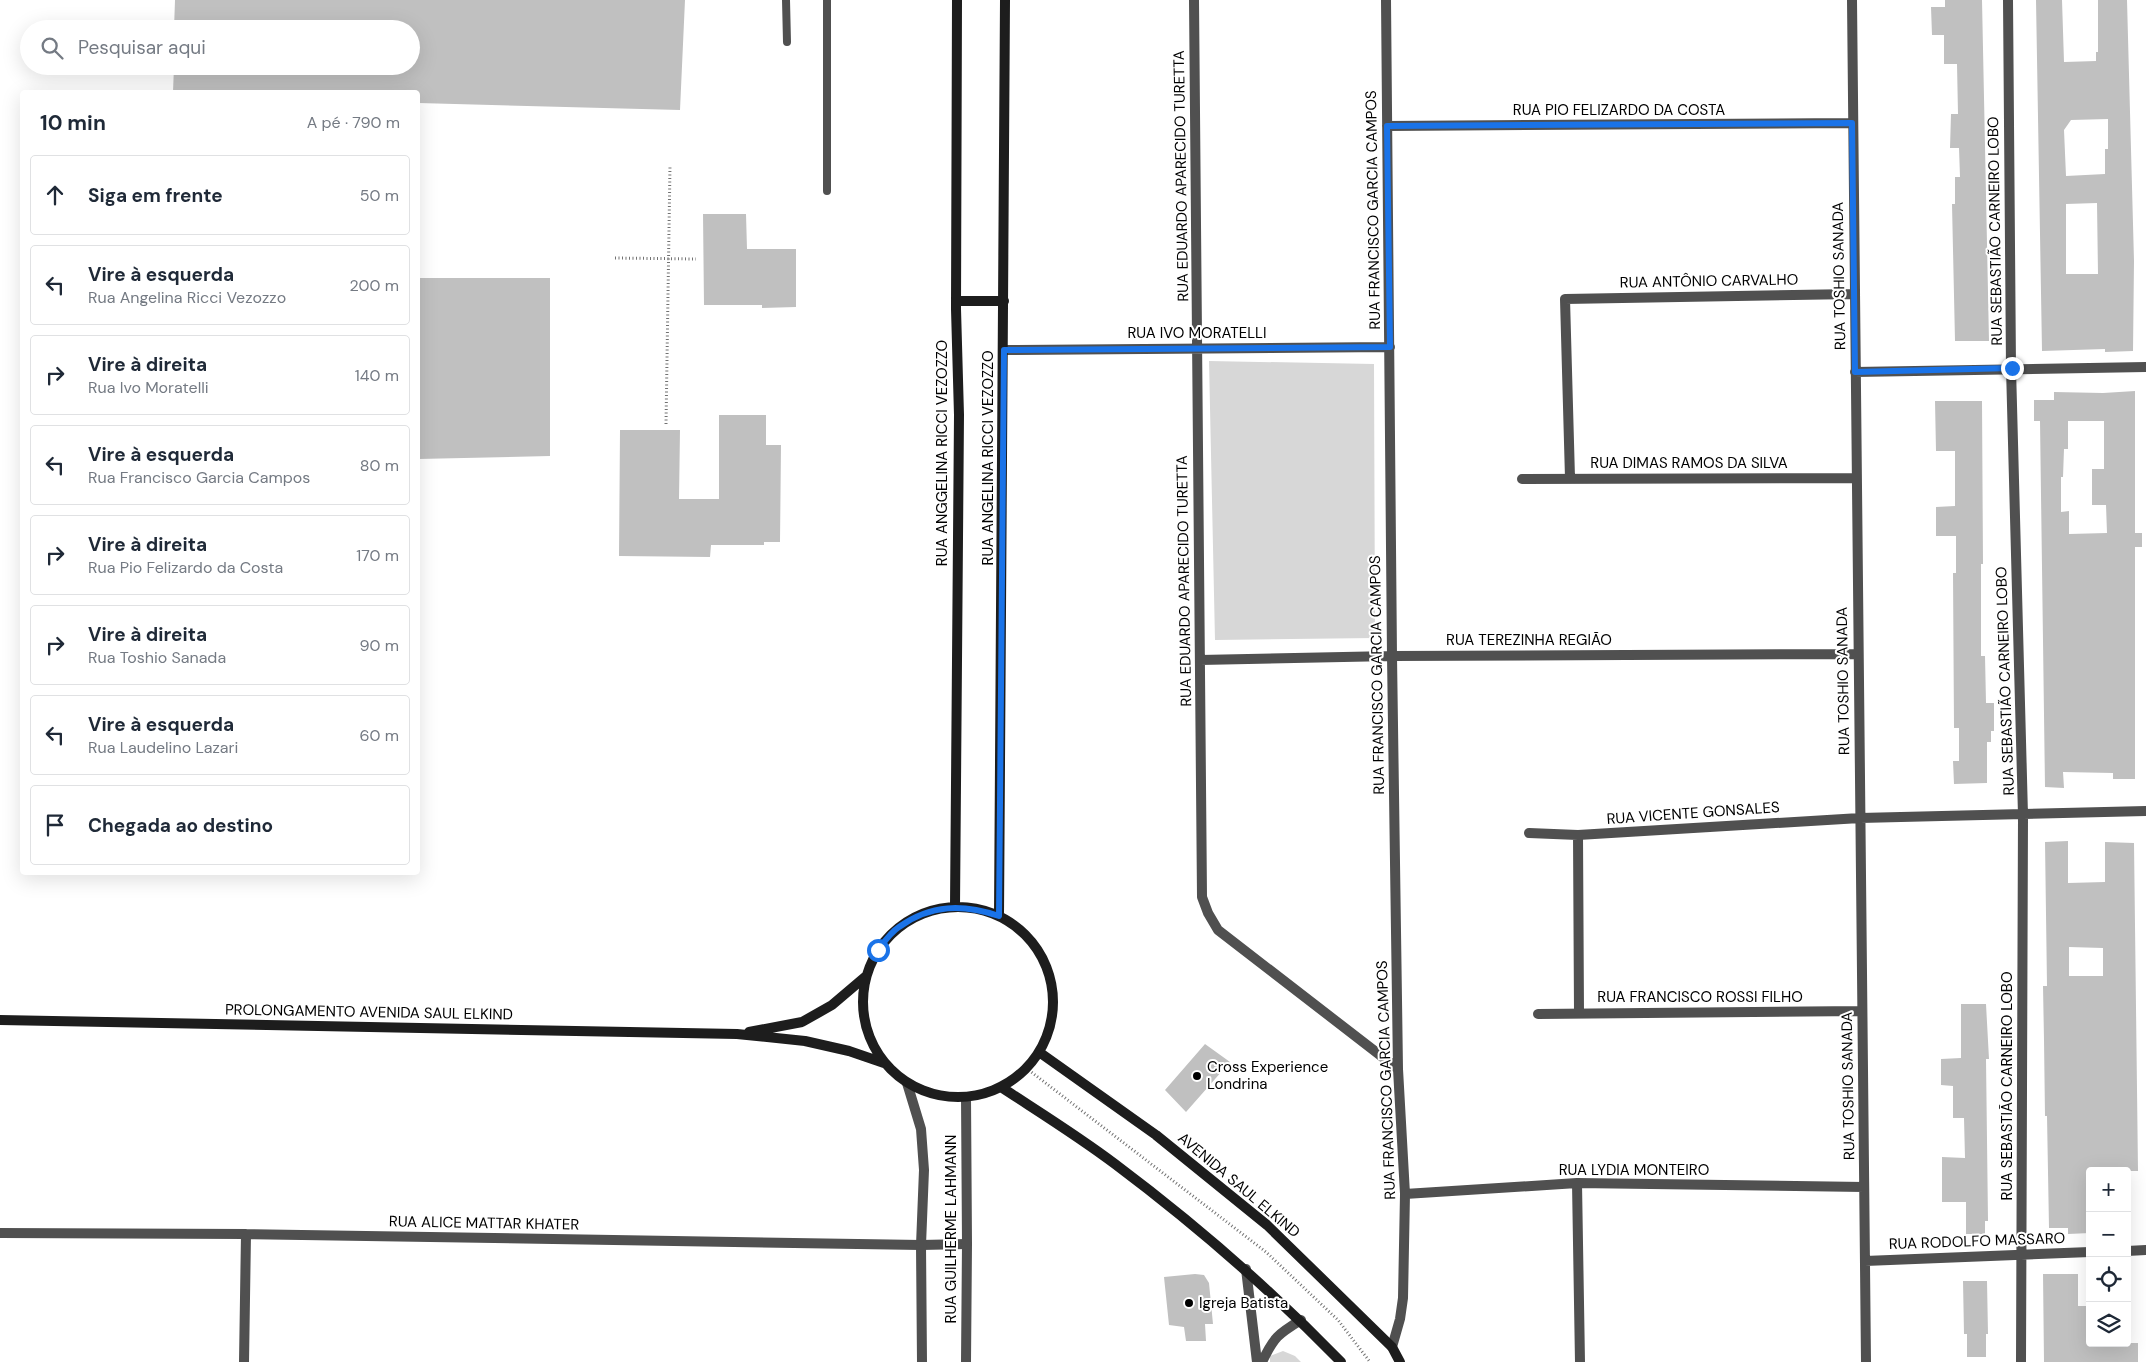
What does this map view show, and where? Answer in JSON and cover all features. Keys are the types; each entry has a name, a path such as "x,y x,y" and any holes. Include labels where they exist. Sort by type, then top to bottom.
{"main road":[{"name":"RUA ANGGELINA RICCI VEZOZZO","path":"955,906 959,424 956,301 957,0"},
{"name":"RUA ANGELINA RICCI VEZOZZO","path":"999,916 1005,0"},
{"path":"956,301 1004,301"},
{"path":"955,906 977,909 999,916 1021,930 1038,951 1050,975 1053,1002 1050,1028 1039,1052 1026,1068 1001,1087 984,1094 966,1097 936,1094 908,1083 884,1063 869,1037 862,1007 865,977 878,950 898,927 925,912 955,906"},
{"name":"PROLONGAMENTO AVENIDA SAUL ELKIND","path":"737,1034 802,1022 832,1005 865,977"},
{"name":"PROLONGAMENTO AVENIDA SAUL ELKIND","path":"0,1020 737,1034 805,1041 849,1051 884,1063"},
{"name":"AVENIDA SAUL ELKIND","path":"1039,1052 1156,1135 1267,1225 1392,1347 1400,1362"},
{"path":"1001,1087 1114,1163 1246,1269 1301,1320 1340,1362"}],"street":[{"name":"RUA EDUARDO APARECIDO TURETTA","path":"1194,0 1202,897 1208,913 1218,930 1398,1069"},
{"name":"RUA FRANCISCO GARCIA CAMPOS","path":"1386,0 1398,1069 1405,1194 1403,1298 1400,1319 1392,1347"},
{"name":"RUA TOSHIO SANADA","path":"1852,0 1866,1362"},
{"name":"RUA SEBASTIÃO CARNEIRO LOBO","path":"2008,0 2012,368 2023,815 2021,1362"},
{"name":"RUA PIO FELIZARDO DA COSTA","path":"1387,126 1852,123"},
{"name":"RUA ANTÔNIO CARVALHO","path":"1570,478 1565,299 1854,294"},
{"name":"RUA IVO MORATELLI","path":"1004,350 1390,347"},
{"path":"1855,372 2012,368 2146,368"},
{"name":"RUA DIMAS RAMOS DA SILVA","path":"1522,479 1856,478"},
{"name":"RUA TEREZINHA REGIÃO","path":"1200,660 1392,656 1858,654"},
{"name":"RUA VICENTE GONSALES","path":"1528,834 1578,835 1860,818 2146,811"},
{"path":"1578,835 1579,1013"},
{"name":"RUA FRANCISCO ROSSI FILHO","path":"1538,1014 1862,1011"},
{"path":"908,1083 921,1129 924,1170 921,1245 922,1362"},
{"name":"RUA GUILHERME LAHMANN","path":"966,1097 966,1362"},
{"path":"1577,1182 1580,1362"},
{"name":"RUA LYDIA MONTEIRO","path":"1405,1194 1577,1182 1864,1187"},
{"name":"RUA ALICE MATTAR KHATER","path":"0,1233 246,1234 921,1245 967,1244"},
{"path":"244,1362 246,1234"},
{"path":"2131,1250 2146,1250"},
{"name":"RUA RODOLFO MASSARO","path":"1865,1261 2022,1253 2086,1252"},
{"path":"1246,1269 1257,1362"},
{"path":"1262,1362 1272,1341 1280,1333 1301,1320"}],"lane":[{"path":"786,0 787,42"},
{"path":"827,0 827,192"}],"path":[{"path":"666,424 670,165"},
{"path":"615,258 696,259"},
{"path":"1026,1068 1266,1252 1338,1320 1370,1362"}],"shaded area":[{"path":"1209,361 1374,364 1375,638 1215,640"},
{"path":"1283,1351 1295,1356 1301,1362 1270,1362 1270,1356"}],"building":[{"path":"175,0 685,0 680,110 420,103 420,90 173,90 174,75 420,75 420,20 174,20"},
{"path":"1945,0 1982,0 1989,341 1955,341 1952,204 1955,204 1955,177 1960,177 1959,148 1950,148 1951,114 1958,114 1957,64 1944,64 1944,35 1932,35 1931,7 1945,7"},
{"path":"2036,0 2062,0 2064,62 2096,61 2096,52 2098,52 2098,0 2127,0 2134,261 2133,351 2105,352 2105,349 2042,351","holes":["2108,119 2108,149 2105,149 2105,174 2066,176 2064,130 2071,120","2097,203 2098,274 2066,274 2066,204"]},
{"path":"703,214 746,214 747,249 796,249 796,307 762,308 762,305 704,305"},
{"path":"420,278 550,278 550,456 420,459"},
{"path":"2135,391 2135,533 2142,533 2142,547 2135,547 2135,779 2113,779 2113,773 2063,772 2064,788 2045,787 2040,421 2034,421 2034,400 2054,400 2054,392 2103,393","holes":["2068,421 2104,421 2104,469 2092,469 2092,505 2106,505 2107,533 2069,534 2069,511 2061,512 2061,477 2063,477 2064,449 2068,449"]},
{"path":"1935,401 1982,401 1983,564 1981,564 1981,656 1985,656 1986,703 1994,703 1994,731 1991,731 1991,742 1987,742 1987,783 1954,784 1953,761 1959,761 1959,728 1954,728 1953,573 1956,573 1956,536 1936,536 1936,507 1955,506 1955,451 1936,451"},
{"path":"719,415 766,415 766,445 781,445 780,542 764,542 764,545 711,545 710,557 619,556 620,430 680,430 679,499 719,499"},
{"path":"2068,841 2068,883 2105,882 2105,842 2134,843 2138,1171 2131,1171 2131,1167 2086,1167 2086,1233 2068,1234 2068,1228 2049,1228 2043,986 2047,986 2045,842","holes":["2069,947 2103,948 2103,976 2069,976"]},
{"path":"1961,1004 1986,1004 1989,1059 1986,1059 1988,1221 1985,1221 1985,1234 1966,1234 1966,1202 1942,1202 1942,1157 1965,1158 1964,1118 1953,1118 1953,1086 1941,1085 1941,1059 1961,1058"},
{"name":"Cross Experience Londrina","path":"1205,1044 1230,1062 1186,1112 1165,1090"},
{"path":"2043,1274 2078,1274 2078,1306 2086,1306 2086,1347 2131,1347 2131,1343 2138,1343 2138,1362 2044,1362"},
{"name":"Igreja Batista","path":"1204,1275 1209,1283 1213,1324 1205,1324 1206,1341 1186,1341 1184,1327 1169,1325 1164,1277"},
{"path":"1963,1281 1987,1281 1988,1334 1986,1334 1986,1357 1967,1357 1967,1334 1964,1334"}],"place":[{"name":"Cross Experience Londrina","path":"1197,1076"},
{"name":"Igreja Batista","path":"1189,1303"}],"route":[{"path":"878,950 898,927 925,912 955,906 977,909 999,916 1004,350 1390,347 1387,126 1852,123 1855,372 2012,368"}]}
